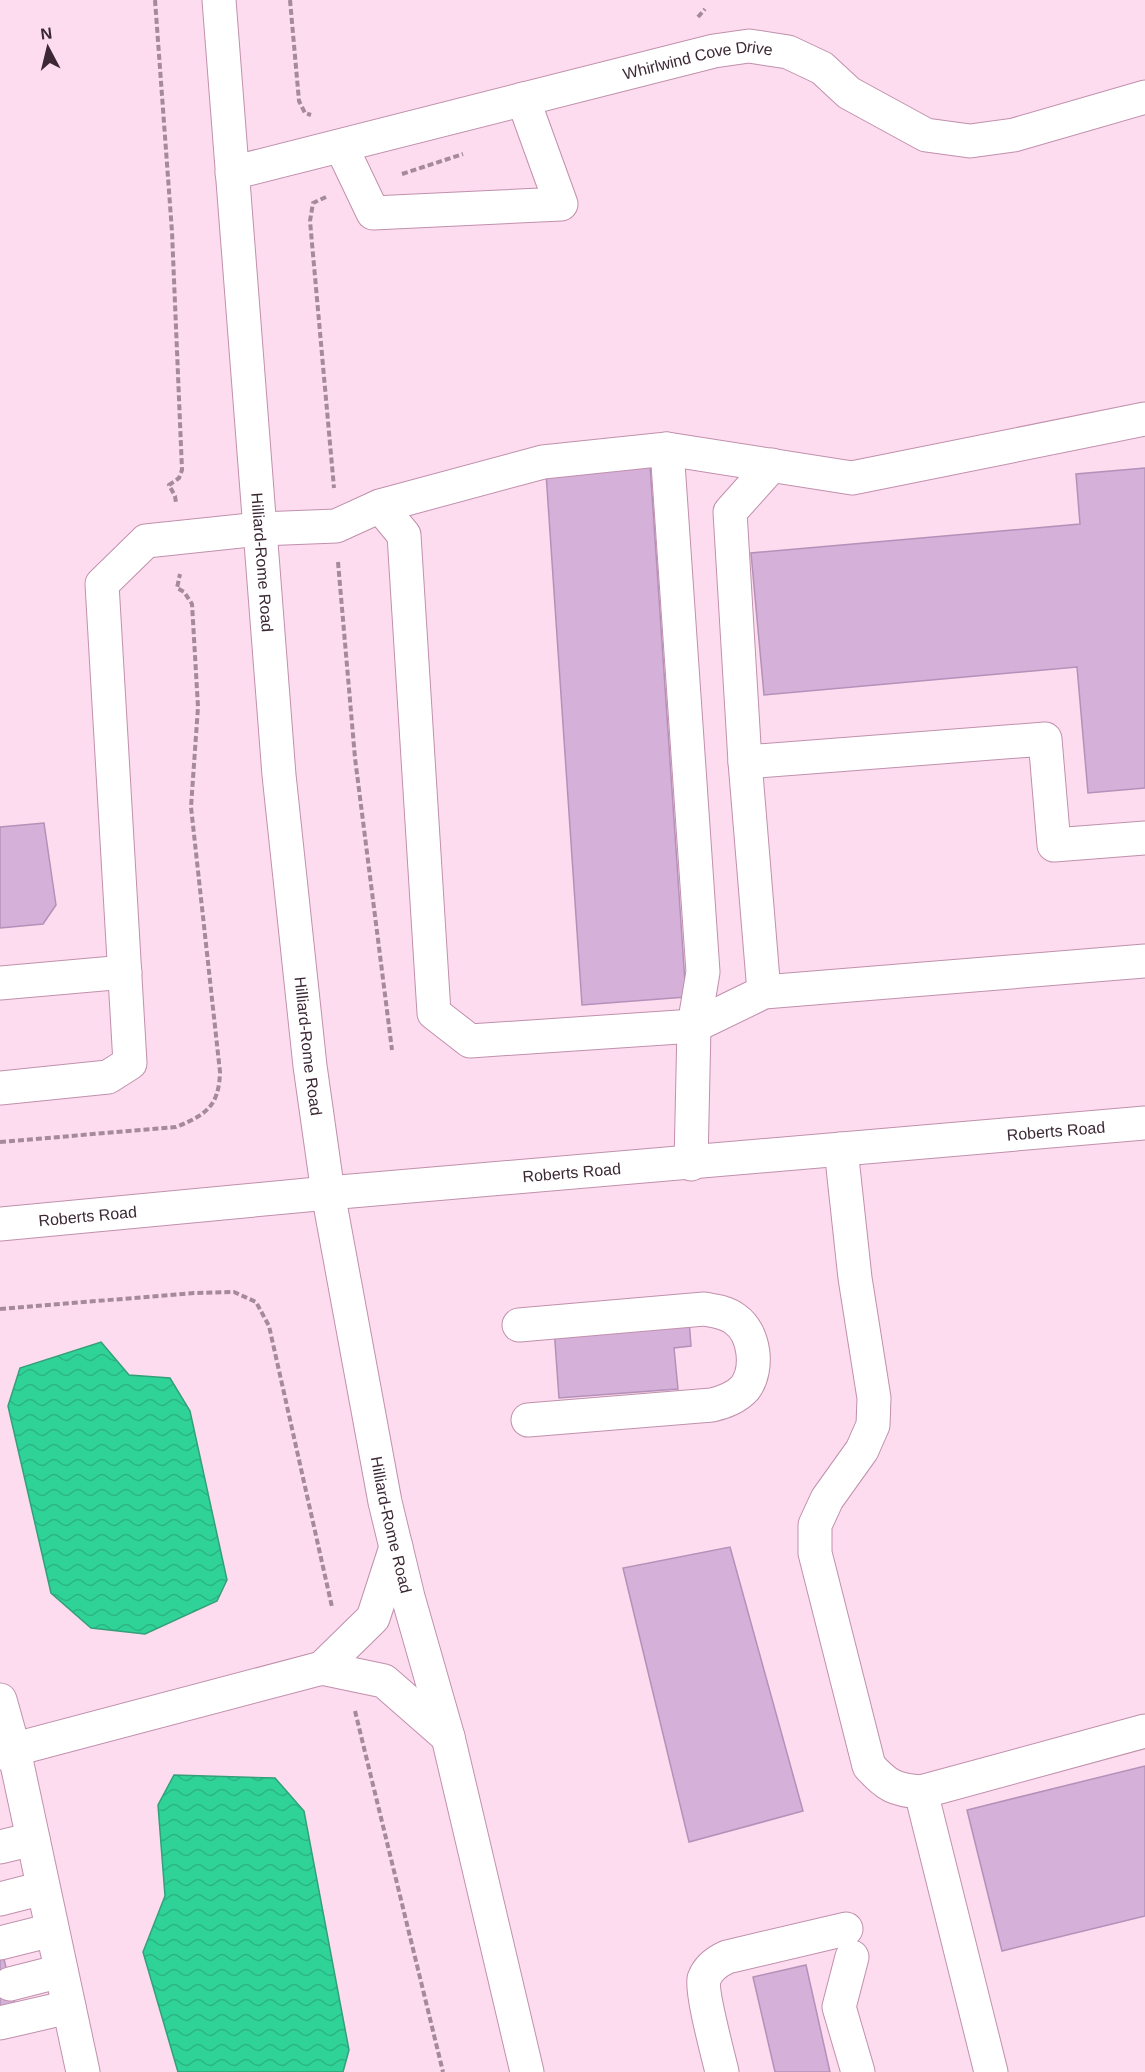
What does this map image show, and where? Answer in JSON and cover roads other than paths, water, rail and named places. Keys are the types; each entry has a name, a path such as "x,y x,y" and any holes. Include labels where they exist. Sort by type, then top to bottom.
{"main road":[{"name":"Hilliard-Rome Road","path":"219,0 279,775 310,1065 328,1193 385,1502 448,1737 527,2072"},
{"name":"Whirlwind Cove Drive","path":"232,173 714,51 749,46 788,52 822,68 849,93 926,135 970,141 1014,135 1145,97"},
{"path":"341,146 373,213 561,204 523,99"},
{"path":"0,1088 108,1077 130,1063 102,584 146,541 260,529 336,526 380,506 543,462 667,449 852,478 1145,419"},
{"path":"667,449 703,972 694,1026 691,1164"},
{"path":"765,992 745,762 730,512 772,465"},
{"path":"380,506 404,535 434,1013 470,1041 694,1026 765,992 1145,961"},
{"path":"745,762 1045,739 1054,845 1145,838"},
{"path":"0,983 124,972"},
{"name":"Roberts Road","path":"0,1224 328,1193 691,1164 1145,1123"},
{"path":"841,1149 855,1278 874,1398 873,1425 862,1450 827,1499 815,1525 814,1553 869,1766 884,1782 900,1790 921,1792 1145,1731"},
{"path":"519,1324 704,1309 728,1314 736,1319 744,1327 753,1353 750,1377 744,1388 726,1402 528,1420"},
{"path":"337,1664 372,1618 396,1547"},
{"path":"7,1751 337,1664 384,1681 448,1737"},
{"path":"0,1700 12,1801 33,1839 83,2072"},
{"path":"921,1792 991,2072"},
{"path":"0,1846 33,1839"},
{"path":"0,1899 44,1888"},
{"path":"0,1943 52,1930"},
{"path":"722,2072 703,1987 710,1968 717,1961 727,1957 849,1943 839,2007 858,2072"},
{"path":"10,1984 61,1971"},
{"path":"0,2023 69,2007"}],"water":[{"path":"101,1342 129,1375 170,1378 190,1411 227,1580 217,1601 145,1634 91,1628 51,1593 8,1406 20,1368"},
{"path":"174,1775 275,1778 304,1811 349,2050 343,2072 178,2072 143,1952 165,1896 158,1805"}]}
